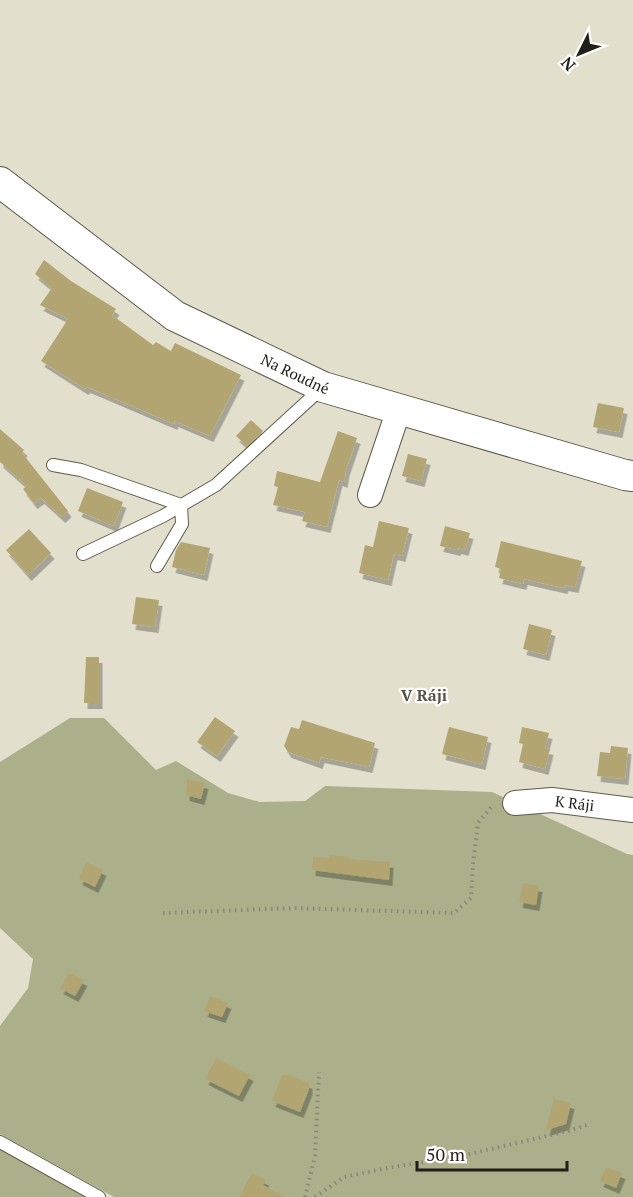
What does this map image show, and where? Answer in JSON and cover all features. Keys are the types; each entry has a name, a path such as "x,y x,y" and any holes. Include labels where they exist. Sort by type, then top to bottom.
{"street":[{"name":"Na Roudné","path":"0,182 175,316 323,387 633,476"},
{"path":"370,495 399,409"},
{"name":"K Ráji","path":"515,803 552,800 633,810"}],"lane":[{"path":"82,554 163,516 216,485 323,387"},
{"path":"53,465 81,470 181,505"},
{"path":"157,566 182,524 181,505"},
{"path":"0,1142 99,1197"}],"path":[{"path":"164,913 294,908 454,913 471,898 478,823 492,806 515,803"},
{"path":"305,1197 315,1156 319,1072"},
{"path":"315,1197 344,1177 461,1156 590,1124"}],"green space":[{"path":"70,718 104,718 156,770 176,761 228,793 260,802 305,801 325,786 492,792 633,855 633,1197 114,1197 0,1134 0,1026 28,988 33,959 0,928 0,762"},
{"path":"0,1148 88,1197 0,1197"}],"building":[{"path":"44,260 71,281 116,309 112,315 153,345 156,342 171,351 175,343 241,375 210,436 175,421 174,424 87,387 85,389 41,361 68,319 40,305 52,288 35,274"},
{"path":"598,403 624,408 619,432 593,427"},
{"path":"251,420 263,431 247,446 236,436"},
{"path":"0,429 24,450 22,453 68,511 62,517 41,498 34,503 23,489 27,486 0,462"},
{"path":"338,431 357,438 344,482 339,480 327,527 302,521 305,512 273,505 278,487 274,486 277,471 320,482"},
{"path":"408,454 427,459 421,481 402,476"},
{"path":"87,488 123,502 114,526 78,511"},
{"path":"379,521 409,528 402,556 394,554 388,580 359,573 365,545 373,547"},
{"path":"445,526 470,533 465,550 440,546"},
{"path":"29,529 51,553 28,575 6,550"},
{"path":"501,541 582,561 575,587 565,585 564,588 524,579 523,584 499,578 501,569 495,567"},
{"path":"181,542 210,548 204,575 172,567 176,550"},
{"path":"136,597 159,600 155,627 132,624"},
{"path":"529,624 552,630 546,655 523,649"},
{"path":"86,657 99,657 99,703 84,703"},
{"path":"215,717 235,731 217,756 197,742"},
{"path":"302,720 375,743 369,767 321,757 319,763 288,752 284,746 291,727 299,729"},
{"path":"449,727 488,737 482,764 442,754"},
{"path":"522,727 549,733 545,748 550,749 545,769 519,762 523,744 519,743"},
{"path":"611,746 628,748 625,779 597,776 600,752 610,753"},
{"path":"187,779 205,783 201,799 186,795"},
{"path":"329,855 390,862 389,880 312,870 313,857 329,858"},
{"path":"86,862 103,870 95,887 79,879"},
{"path":"523,883 539,886 536,905 519,902"},
{"path":"69,973 84,980 75,996 60,988"},
{"path":"210,996 228,1003 222,1017 204,1011"},
{"path":"216,1058 250,1075 239,1096 205,1079"},
{"path":"282,1075 289,1075 309,1083 300,1112 272,1101"},
{"path":"554,1099 571,1103 566,1124 546,1130"},
{"path":"606,1167 622,1173 616,1188 600,1181"},
{"path":"252,1173 266,1180 263,1185 285,1197 239,1197"}],"district":[{"name":"V Ráji","path":"424,695"}]}
